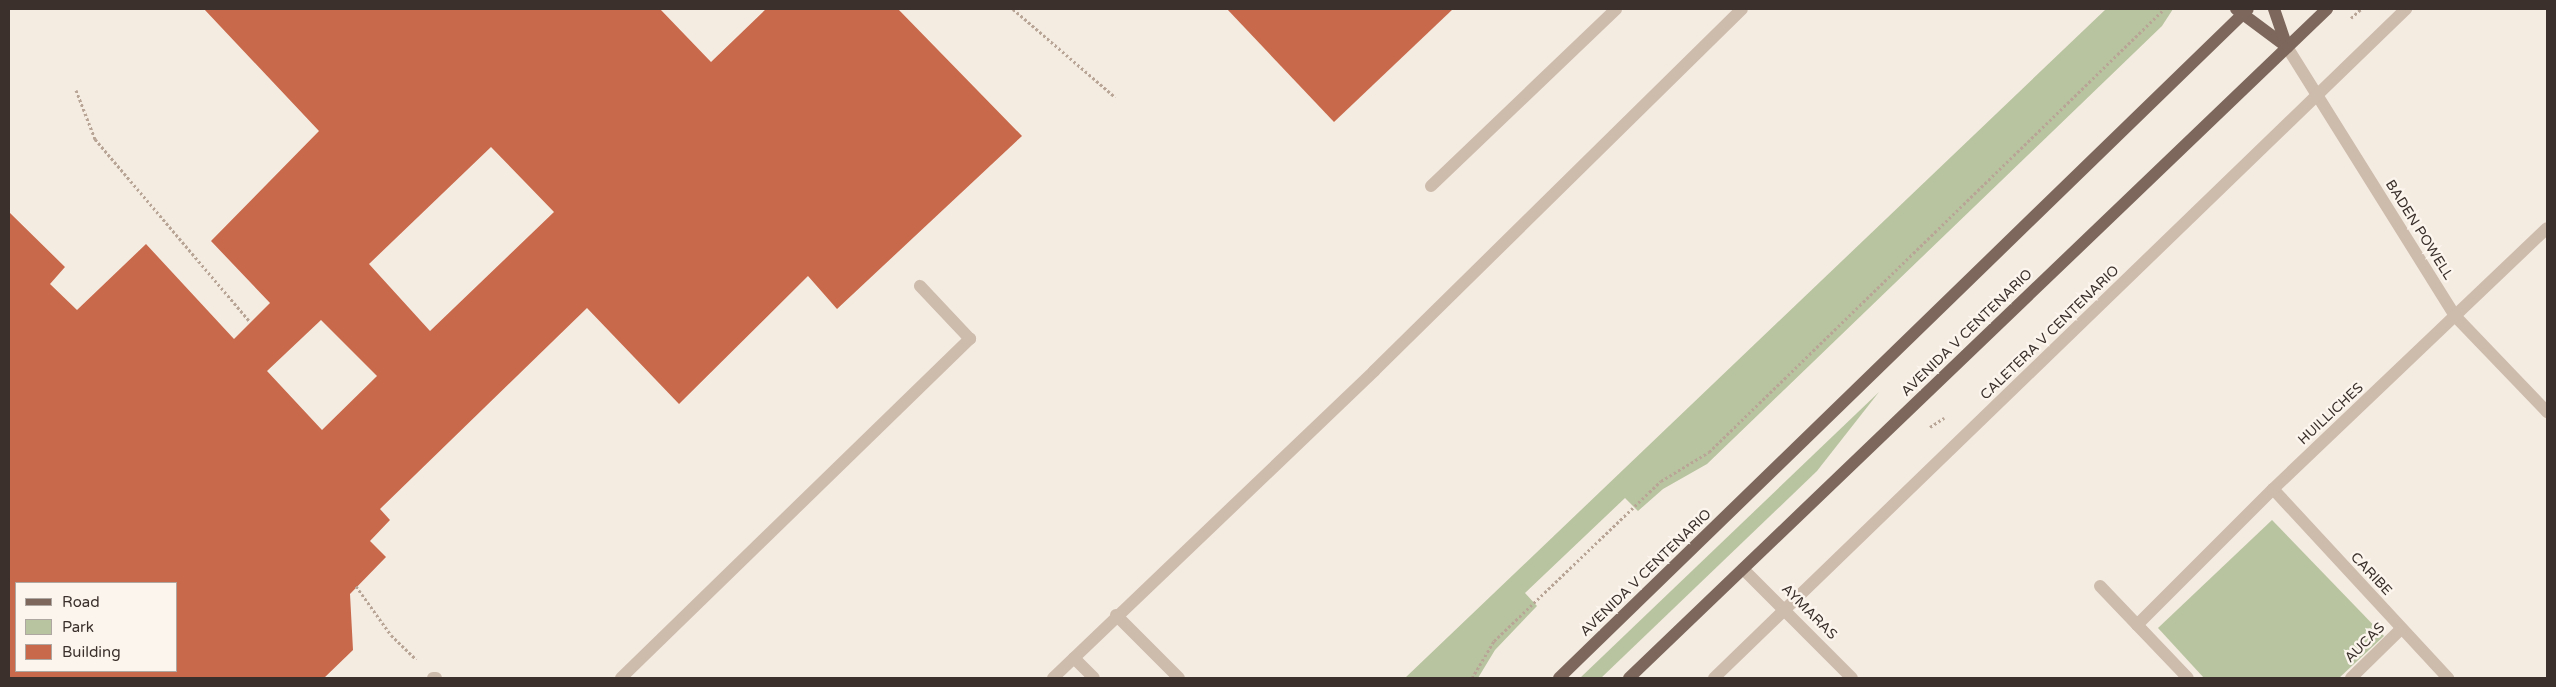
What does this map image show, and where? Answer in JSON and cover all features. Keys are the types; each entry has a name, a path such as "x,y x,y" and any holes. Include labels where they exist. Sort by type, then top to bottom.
{"main road":[{"name":"BADEN POWELL","path":"2274,9 2287,47"},
{"name":"AVENIDA V CENTENARIO","path":"1629,678 2327,9"},
{"name":"BADEN POWELL","path":"2242,11 2287,47"},
{"name":"AVENIDA V CENTENARIO","path":"1560,678 2242,11"}],"street":[{"path":"1431,186 1616,9"},
{"path":"1053,678 1116,615 1374,371 1742,9"},
{"name":"CALETERA V CENTENARIO","path":"1714,678 2406,9"},
{"name":"BADEN POWELL","path":"2287,47 2456,317 2547,412"},
{"name":"HUILLICHES","path":"2137,625 2272,489 2456,317 2547,228"},
{"path":"621,678 970,339 920,286"},
{"name":"CARIBE","path":"2272,489 2448,678"},
{"name":"AYMARAS","path":"1743,569 1785,608 1852,678"},
{"path":"2100,586 2188,678"},
{"path":"1116,615 1179,678"},
{"name":"AUCAS","path":"2351,678 2401,628"},
{"path":"1074,658 1094,678"}],"path":[{"path":"1013,9 1115,98"},
{"path":"1472,678 1494,642 1661,482 1709,452 2164,9"},
{"path":"76,90 95,139 250,322"},
{"path":"356,586 391,634 434,678"}],"green space":[{"path":"2106,9 2173,9 2162,26 1707,464 1663,489 1638,511 1625,498 1525,593 1537,606 1495,650 1478,678 1405,678"},
{"path":"1879,392 1817,471 1601,678 1580,678"},
{"path":"2272,520 2384,636 2339,678 2204,678 2158,628"}],"building":[{"path":"204,9 660,9 711,62 766,9 898,9 1022,136 837,309 808,276 679,404 587,308 380,509 390,520 370,541 386,557 350,594 353,650 324,678 9,678 9,212 65,267 50,284 77,310 146,244 234,339 270,303 211,241 319,131","holes":["491,147 554,212 430,331 369,264","321,320 377,376 322,430 267,371"]},
{"path":"1227,9 1453,9 1334,122"}]}
